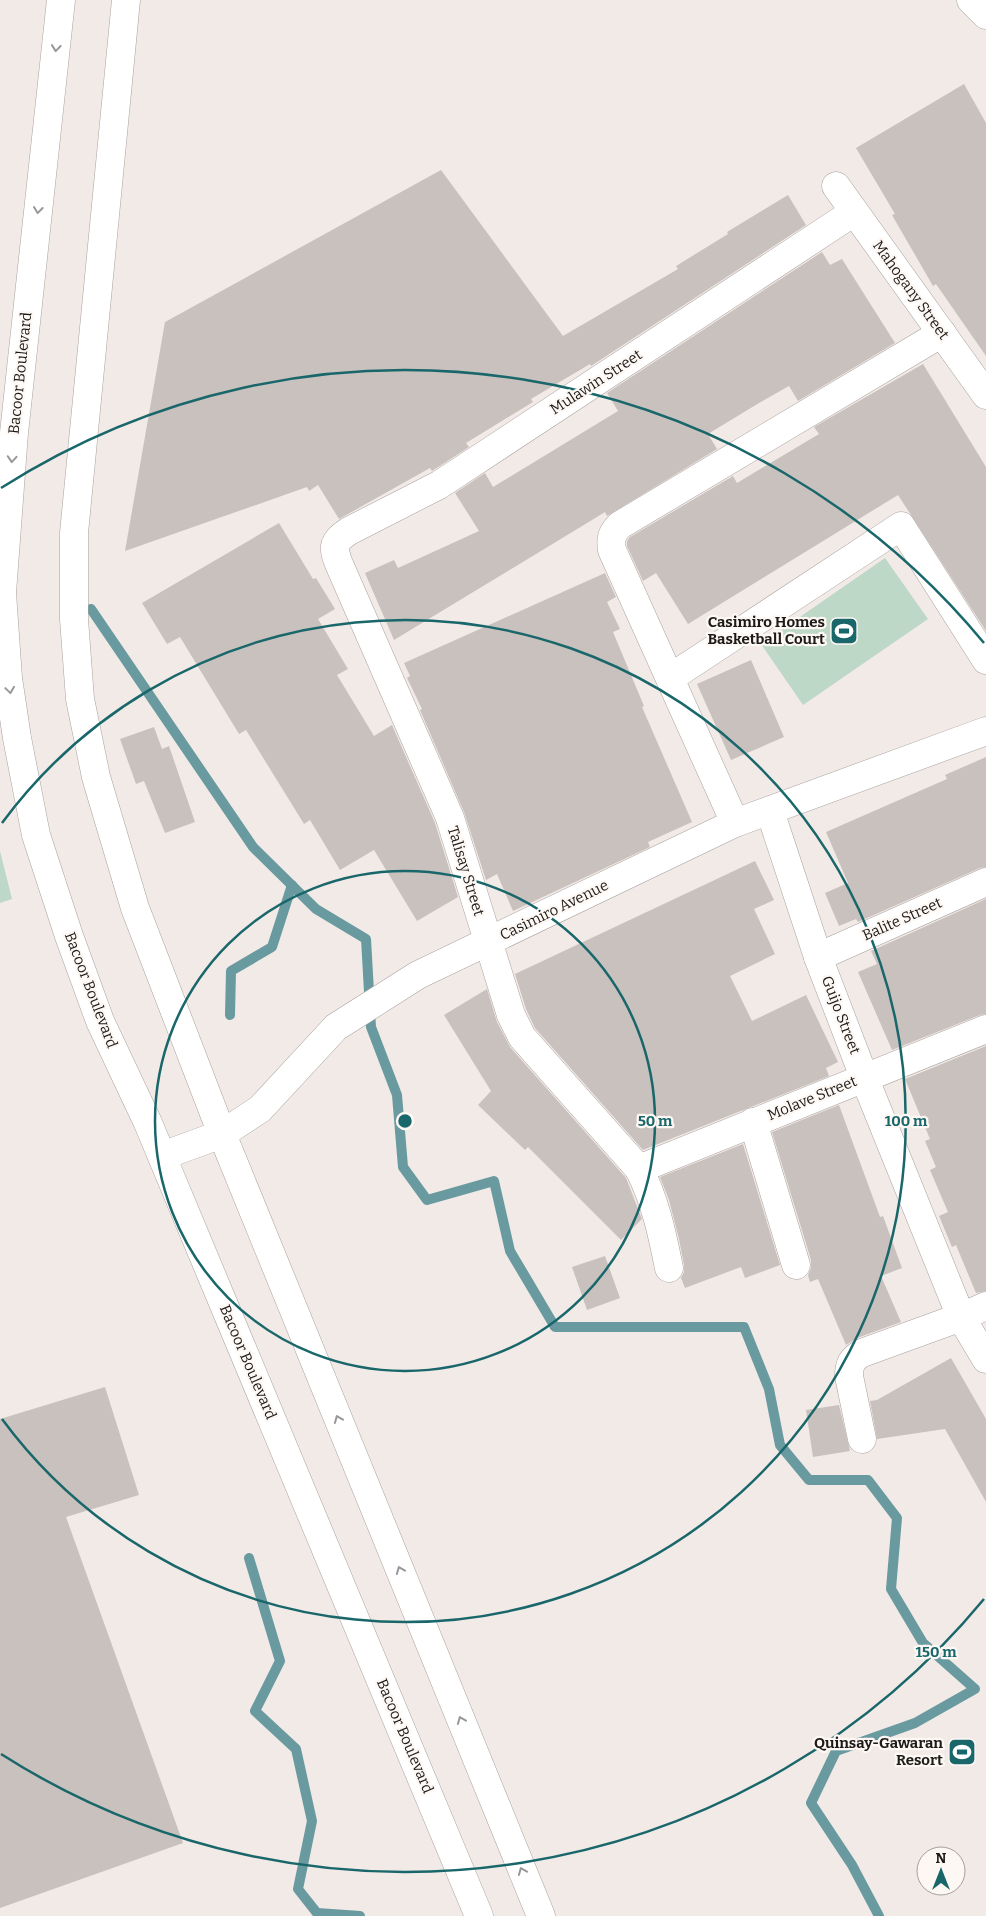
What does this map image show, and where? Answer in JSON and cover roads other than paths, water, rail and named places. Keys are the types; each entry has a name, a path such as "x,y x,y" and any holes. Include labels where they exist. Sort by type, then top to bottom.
{"street":[{"name":"Bacoor Boulevard","path":"61,0 14,432 2,593 8,678 17,738 36,835 69,936 100,1021 162,1156 479,1916"},
{"path":"126,0 74,533 74,619 79,690 96,777 135,908 222,1134 541,1916"},
{"path":"971,0 986,15"},
{"name":"Mahogany Street","path":"836,186 986,395"},
{"name":"Mulawin Street","path":"334,545 339,538 349,531 439,485 854,212"},
{"path":"735,823 612,550 610,540 620,524 942,333"},
{"path":"670,678 901,526 986,660"},
{"name":"Talisay Street","path":"334,545 334,553 450,818 511,1015 522,1037 639,1169 649,1190 660,1225 669,1268"},
{"name":"Casimiro Avenue","path":"162,1156 222,1134 260,1109 336,1027 414,977 735,823 986,731"},
{"name":"Guijo Street","path":"770,810 818,957 864,1077 961,1317 986,1359"},
{"name":"Balite Street","path":"818,957 986,882"},
{"name":"Molave Street","path":"639,1169 986,1029"},
{"path":"753,1122 796,1265"},
{"path":"862,1438 849,1376 849,1366 854,1358 862,1353 986,1306"}],"waterway":[{"path":"91,609 253,847 316,909 366,939 371,1027 397,1095 403,1167 427,1200 494,1181 510,1251 555,1327 744,1327 769,1389 780,1445 809,1480 868,1480 897,1518 891,1589 923,1643 975,1689 915,1723 836,1751 811,1803 852,1865 879,1916"},
{"path":"230,1015 231,971 272,947 292,885"},
{"path":"249,1558 280,1661 255,1711 296,1749 312,1821 298,1889 317,1913 360,1916"}],"place":[{"name":"Casimiro Homes Basketball Court","path":"844,631"},
{"name":"Quinsay-Gawaran Resort","path":"962,1752"}]}
